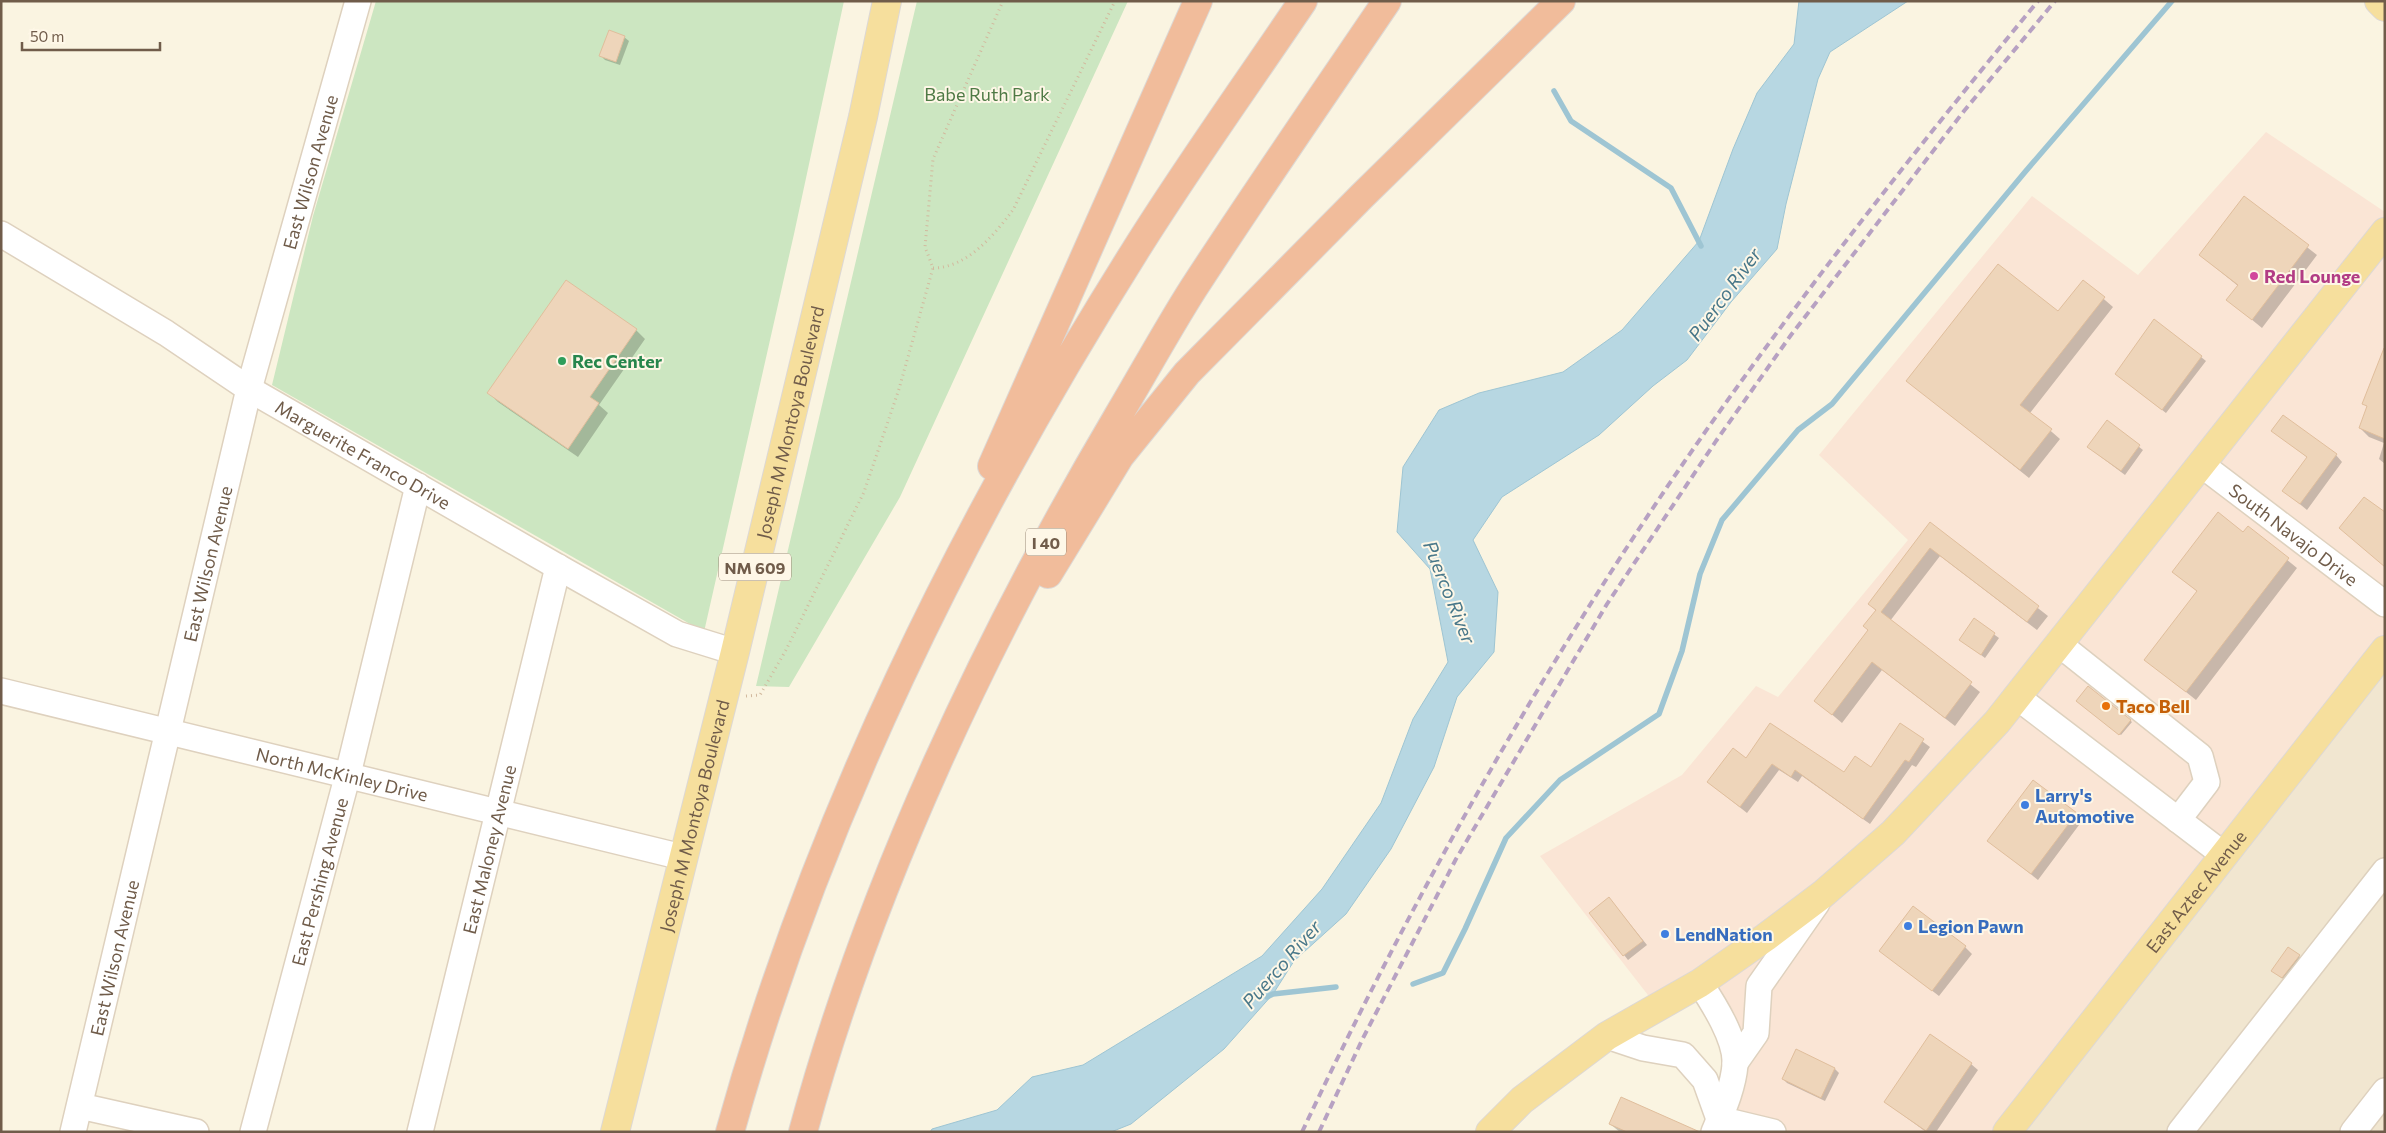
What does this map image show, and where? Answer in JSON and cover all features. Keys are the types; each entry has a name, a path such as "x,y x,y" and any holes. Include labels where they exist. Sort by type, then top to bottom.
{"highway":[{"path":"730,1132 751,1055 791,937 831,833 870,739 1198,1"},
{"path":"870,739 947,578 1074,352 1136,249 1303,1"},
{"name":"I 40","path":"804,1132 858,962 901,851 952,734 1014,604 1059,516 1192,292 1387,1"},
{"path":"952,734 1120,456 1187,373 1362,196 1561,1"}],"main road":[{"name":"Joseph M Montoya Boulevard","path":"615,1132 682,857 735,652 863,117 887,1"},
{"path":"2379,1 2385,7"},
{"path":"2355,270 2385,222"},
{"path":"1490,1132 1522,1100 1607,1036 1700,983 1823,894 1893,833 1946,779 2017,697 2385,232"},
{"name":"East Aztec Avenue","path":"2007,1132 2385,650"}],"street":[{"name":"East Wilson Avenue","path":"73,1132 250,388 358,1"},
{"name":"Marguerite Franco Drive","path":"1,234 166,333 250,388 558,567 677,634 735,652"},
{"name":"South Navajo Drive","path":"2202,465 2385,604"},
{"name":"East Pershing Avenue","path":"252,1132 348,774 418,486"},
{"name":"East Maloney Avenue","path":"420,1132 558,567"},
{"path":"2059,644 2200,756 2207,782 2178,820"},
{"name":"North McKinley Drive","path":"1,691 348,774 682,857"},
{"path":"2017,697 2224,855"},
{"path":"2180,1132 2385,871"},
{"path":"1717,1125 1730,1092 1735,1063 1756,1033 1758,986 1823,894"},
{"path":"1700,983 1720,1014 1735,1063"},
{"path":"1607,1036 1643,1048 1683,1055 1705,1080 1717,1125"},
{"path":"2352,1132 2385,1091"},
{"path":"80,1106 196,1132"},
{"path":"1717,1125 1773,1132"}],"path":[{"path":"723,698 760,695 786,650 864,492 899,389 933,268 925,247 933,158 1003,1"},
{"path":"933,268 943,268 957,263 993,236 1013,210 1115,1"}],"shaded area":[{"path":"2266,132 2385,212 2385,650 2007,1132 1714,1132 1735,1063 1699,983 1658,1008 1540,856 1682,775 1756,686 1778,697 1908,540 1819,455 2032,196 2138,275"},
{"path":"2385,650 2385,1132 2007,1132"}],"green space":[{"path":"376,1 844,1 794,234 704,632 272,385 313,216"},
{"name":"Babe Ruth Park","path":"917,1 1128,1 900,497 789,687 756,686"}],"water":[{"name":"Puerco River","path":"1799,1 1908,1 1830,52 1818,79 1786,204 1777,249 1731,302 1687,360 1653,386 1599,435 1502,497 1473,540 1498,592 1494,652 1457,697 1434,767 1391,849 1346,914 1294,961 1273,994 1224,1049 1131,1124 1111,1132 930,1132 932,1129 997,1110 1032,1077 1083,1065 1262,956 1322,889 1381,803 1413,719 1448,662 1430,569 1397,532 1403,467 1439,410 1479,393 1563,372 1622,330 1699,241 1733,149 1757,93 1794,44"}],"building":[{"path":"609,30 625,36 616,62 599,56"},
{"path":"2244,196 2309,245 2252,320 2226,300 2238,285 2199,255"},
{"path":"1998,264 2058,311 2083,280 2105,297 2020,405 2052,429 2020,470 1906,381"},
{"name":"Rec Center","path":"566,280 637,329 590,397 599,403 568,449 487,393"},
{"path":"2154,319 2202,356 2162,410 2115,374"},
{"path":"2384,348 2385,439 2359,428 2367,406 2362,404"},
{"path":"2283,415 2337,454 2300,504 2282,491 2307,457 2271,431"},
{"path":"2107,420 2140,445 2121,471 2087,447"},
{"path":"2364,497 2385,512 2385,567 2339,528"},
{"path":"2218,512 2243,532 2248,526 2289,558 2186,692 2144,660 2197,591 2172,572"},
{"path":"1930,522 2039,606 2027,622 1930,548 1881,612 1972,682 1945,718 1872,662 1832,715 1814,701 1868,630 1863,626 1876,610 1868,604"},
{"path":"1974,618 1995,633 1981,655 1959,640"},
{"path":"2088,686 2131,720 2119,735 2076,701"},
{"path":"1770,723 1844,772 1855,756 1871,767 1900,723 1924,739 1909,762 1905,760 1863,819 1795,770 1791,777 1772,764 1740,807 1707,782 1733,748 1746,758"},
{"path":"2033,780 2077,813 2031,874 1987,841"},
{"path":"1609,897 1643,941 1623,956 1589,913"},
{"path":"1913,906 1966,946 1932,991 1879,951"},
{"path":"2288,947 2300,955 2282,978 2271,971"},
{"path":"1930,1034 1972,1063 1926,1131 1884,1102"},
{"path":"1796,1049 1835,1068 1821,1098 1782,1079"},
{"path":"1621,1097 1700,1132 1627,1132 1609,1124"}],"waterway":[{"path":"1413,984 1443,973 1506,838 1560,780 1659,714 1682,651 1700,574 1722,520 1798,430 1832,404 2025,172 2172,1"},
{"path":"1554,91 1571,121 1671,188 1701,246"},
{"name":"Puerco River","path":"1267,997 1273,994 1336,987"}],"railway":[{"path":"1302,1132 1386,962 1477,794 1574,630 1625,550 1720,410 1808,291 1898,174 2038,1"},
{"path":"1319,1132 1363,1038 1456,859 1607,604 1716,441 1791,335 1964,111 2055,1"}],"place":[{"name":"Red Lounge","path":"2254,276"},
{"name":"Rec Center","path":"562,361"},
{"name":"Taco Bell","path":"2106,706"},
{"name":"Larry's Automotive","path":"2025,805"},
{"name":"Legion Pawn","path":"1908,926"},
{"name":"LendNation","path":"1665,934"}]}
